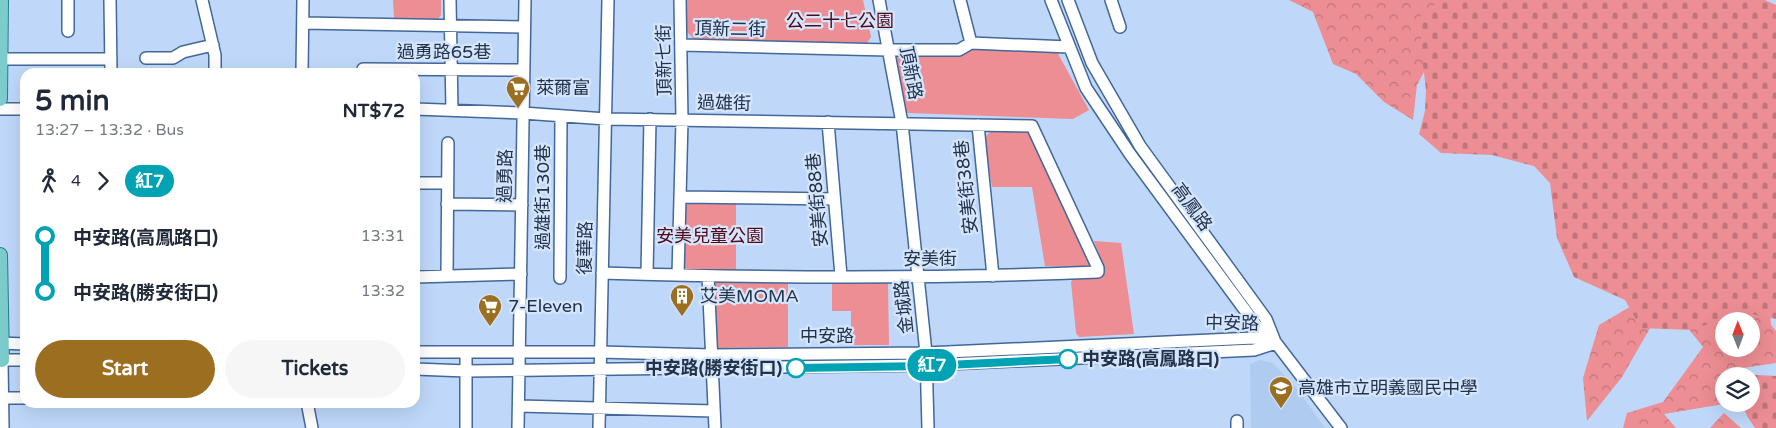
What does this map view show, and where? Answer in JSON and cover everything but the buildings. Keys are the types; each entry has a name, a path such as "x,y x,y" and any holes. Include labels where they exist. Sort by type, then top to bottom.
{"main road":[{"path":"0,99 2,0"},
{"path":"0,255 1,360"}],"street":[{"path":"68,0 68,31"},
{"path":"110,0 111,68"},
{"path":"202,0 213,46 215,68"},
{"path":"302,68 303,0"},
{"path":"450,0 452,110"},
{"name":"過勇路","path":"518,428 525,0"},
{"name":"復華路","path":"599,428 608,0"},
{"name":"頂新七街","path":"678,275 682,120 680,0"},
{"name":"頂新路","path":"879,0 902,124"},
{"path":"960,0 971,43"},
{"name":"高鳳路","path":"1052,0 1086,88 1130,154 1256,325 1276,343 1341,428"},
{"name":"高鳳路","path":"1068,0 1092,63 1140,146 1266,319 1276,343"},
{"path":"1110,0 1120,27"},
{"path":"302,23 524,27"},
{"name":"頂新二街","path":"682,45 888,50 959,50 971,43 1069,46"},
{"path":"146,58 173,58 183,52 213,46"},
{"path":"1,59 111,58"},
{"name":"過勇路65巷","path":"420,70 524,70"},
{"path":"0,109 20,109"},
{"name":"過雄街","path":"420,109 523,113 606,119 1032,126"},
{"name":"過雄街130巷","path":"560,278 561,116"},
{"path":"647,274 650,119"},
{"name":"安美街88巷","path":"828,122 841,276"},
{"name":"金城路","path":"902,124 926,353 928,428"},
{"name":"安美街38巷","path":"978,126 993,276"},
{"name":"安美街","path":"602,273 708,276 918,277 1098,272 1095,259 1032,126"},
{"path":"447,276 448,143"},
{"path":"420,183 447,183"},
{"path":"681,197 834,199"},
{"path":"447,204 522,205"},
{"path":"420,277 521,274"},
{"path":"708,276 715,428"},
{"name":"中安路","path":"420,352 926,353 1254,338 1276,343"},
{"path":"1,343 20,344"},
{"name":"中安路","path":"420,369 466,371 927,366 1254,350 1276,343"},
{"path":"466,353 466,428"},
{"path":"3,428 1,360 20,360"},
{"path":"2,398 20,398"},
{"path":"518,406 714,411"},
{"path":"308,408 312,428"}],"shaded area":[{"name":"高雄市立明義國民中學","path":"1260,360 1273,363 1298,390 1325,428 1251,428 1250,364"}],"green space":[{"path":"393,0 441,0 441,15 436,22 395,21"},
{"name":"公二十七公園","path":"686,0 863,0 871,37 867,43 694,39 687,32"},
{"path":"1289,0 1463,0 1417,85 1413,120 1384,102 1356,74 1333,64 1313,12"},
{"path":"1443,0 1765,0 1776,5 1776,319 1760,316 1760,312 1715,312 1715,322 1691,330 1641,328 1625,300 1574,277 1557,238 1550,183 1534,166 1492,155 1441,153 1419,134 1425,111 1426,90 1421,47 1421,13"},
{"path":"972,46 1056,50 1089,110 1073,119 908,113 902,109 891,60 895,54"},
{"path":"1028,131 1091,259 1090,267 1045,266 1032,187 992,187 984,138 990,132"},
{"name":"安美兒童公園","path":"692,202 736,203 736,270 691,270 684,268 682,265 684,208 686,204"},
{"path":"1094,241 1121,243 1134,334 1079,337 1076,333 1071,282 1074,278 1104,275 1103,266"},
{"path":"713,281 788,281 788,347 715,348"},
{"path":"832,282 888,282 889,345 851,345 851,311 832,311"},
{"path":"1657,291 1770,309 1771,325 1776,331 1776,363 1750,367 1715,367 1715,406 1664,414 1676,428 1623,428 1627,413 1663,402 1703,347 1683,322 1653,323 1622,377 1587,421 1583,378 1599,325"},
{"path":"1760,375 1776,376 1776,428 1755,428 1745,412 1760,412"},
{"path":"1724,413 1741,428 1710,428"}],"bus line":[{"name":"紅7","path":"796,368 927,366 1068,359"}],"place":[{"name":"萊爾富","path":"518,109"},
{"name":"艾美MOMA","path":"682,317"},
{"name":"7-Eleven","path":"490,327"},
{"name":"中安路(高鳳路口)","path":"1068,359"},
{"name":"中安路(勝安街口)","path":"796,368"},
{"name":"高雄市立明義國民中學","path":"1281,409"}]}
